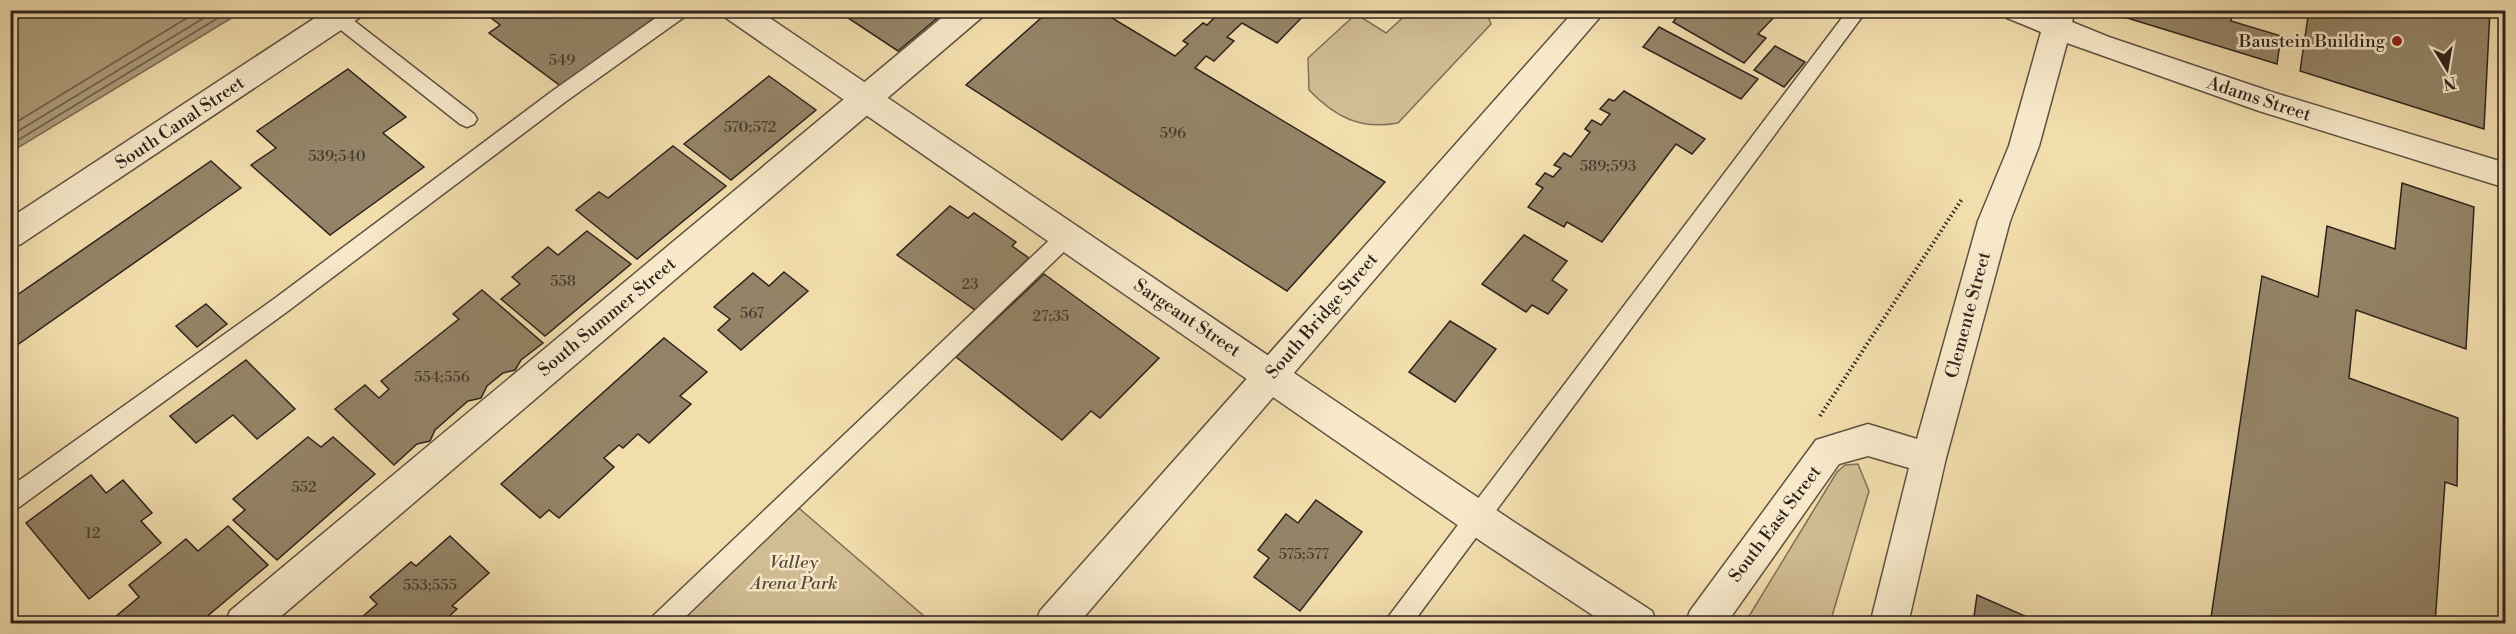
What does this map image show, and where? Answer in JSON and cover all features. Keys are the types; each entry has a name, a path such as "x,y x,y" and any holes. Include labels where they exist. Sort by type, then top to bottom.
{"street":[{"name":"Sargeant Street","path":"736,10 1477,517 1639,624"},
{"name":"South Summer Street","path":"243,624 971,10"},
{"name":"South Bridge Street","path":"1053,624 1592,10"},
{"name":"Adams Street","path":"2017,10 2059,19 2077,38 2270,103 2505,176"},
{"name":"South Canal Street","path":"10,235 344,14"},
{"name":"Clemente Street","path":"1889,624 1929,458 1994,221 2024,146 2059,19"},
{"name":"South East Street","path":"1703,624 1828,451 1869,441 1929,458"}],"lane":[{"path":"10,501 281,305 558,97 681,10"},
{"path":"1397,624 1858,10"},
{"path":"344,14 467,119"},
{"path":"661,624 1066,236"}],"path":[{"path":"1816,422 1966,192"}],"green space":[{"path":"1410,11 1486,11 1491,24 1398,123 1372,125 1349,119 1329,108 1309,90 1308,58 1356,14 1386,33"},
{"path":"1858,464 1869,491 1830,623 1749,623 1746,621 1837,472 1845,465"},
{"name":"Valley Arena Park","path":"793,503 932,623 667,624"}],"water":[{"path":"11,10 243,10 243,11 11,152"}],"building":[{"path":"481,10 644,10 654,18 562,87 489,33 500,25"},
{"path":"836,10 947,10 898,51"},
{"path":"1050,10 1099,10 1175,56 1188,44 1183,41 1203,23 1207,25 1222,10 1309,10 1277,43 1242,23 1227,37 1234,41 1214,61 1206,56 1195,68 1385,182 1287,291 966,85"},
{"path":"1683,10 1770,10 1777,14 1758,34 1766,38 1744,63 1673,22"},
{"path":"2112,10 2233,10 2231,21 2281,36 2277,64 2111,13"},
{"name":"Baustein Building","path":"2309,10 2490,10 2484,129 2300,71"},
{"path":"1659,27 1758,79 1741,99 1643,47"},
{"path":"1775,46 1805,62 1784,87 1754,70"},
{"path":"348,69 406,117 383,133 424,167 330,235 251,165 276,148 257,131"},
{"path":"769,76 816,110 731,180 684,144"},
{"path":"1624,91 1705,139 1692,154 1676,144 1602,242 1567,222 1564,227 1528,207 1543,188 1536,184 1545,173 1553,177 1561,168 1554,165 1564,153 1571,157 1590,132 1585,129 1592,120 1601,125 1610,114 1600,109 1609,99 1614,101"},
{"path":"673,146 726,186 637,259 576,210 599,192 608,198"},
{"path":"211,161 241,188 10,350 10,300"},
{"path":"2402,183 2474,207 2466,349 2356,310 2349,378 2458,418 2457,486 2445,482 2435,624 2210,624 2262,276 2318,297 2327,226 2395,249"},
{"path":"950,206 968,218 974,213 1016,242 1012,246 1029,258 975,310 897,255"},
{"path":"587,231 631,264 545,336 501,299 520,284 512,277 548,247 558,255"},
{"path":"1524,235 1567,261 1552,280 1567,290 1548,314 1532,305 1526,312 1482,284"},
{"path":"784,272 808,291 741,350 718,330 730,319 714,307 753,273 769,286"},
{"path":"1044,274 1159,358 1100,418 1091,411 1062,440 956,357"},
{"path":"482,290 543,343 521,360 515,370 503,373 487,386 481,398 468,401 435,430 430,441 417,444 394,465 335,409 365,385 379,398 389,389 381,381 459,319 453,314"},
{"path":"206,304 227,324 197,347 176,326"},
{"path":"1450,321 1496,349 1455,402 1409,372"},
{"path":"664,338 707,372 680,396 691,404 649,443 638,434 623,448 619,445 604,458 614,467 559,518 549,510 540,518 501,484"},
{"path":"246,360 295,409 257,439 233,415 196,443 170,416"},
{"path":"308,437 321,447 333,437 375,474 277,560 233,520 245,510 233,499"},
{"path":"91,475 106,493 123,480 152,513 141,521 161,543 89,599 26,523"},
{"path":"1316,500 1362,532 1300,611 1254,577 1269,558 1258,550 1286,514 1298,523"},
{"path":"228,526 268,565 198,624 109,622 139,597 129,585 186,539 198,551"},
{"path":"450,536 489,573 452,606 457,609 441,624 354,624 377,604 370,597 411,562 416,566"},
{"path":"1977,595 2043,624 1973,624"}],"place":[{"name":"Baustein Building","path":"2397,41"}]}
